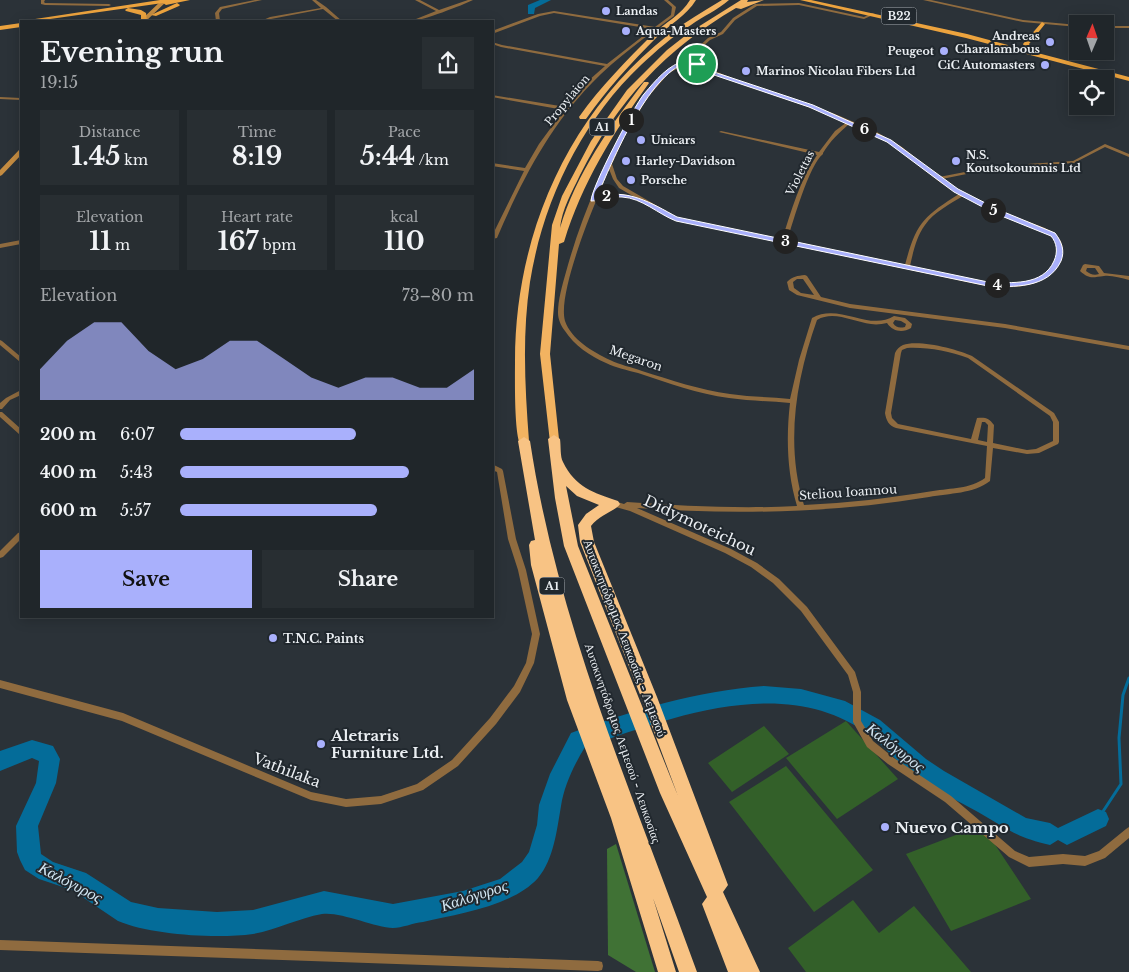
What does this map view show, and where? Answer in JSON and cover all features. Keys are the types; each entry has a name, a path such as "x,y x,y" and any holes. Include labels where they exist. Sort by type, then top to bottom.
{"highway":[{"path":"556,178 571,140 600,93 625,64 688,7 693,0"},
{"path":"644,47 678,21 712,0"},
{"name":"A1","path":"621,807 592,727 576,700 538,565 532,497 524,441 519,362 525,280 540,218 556,178 588,124 630,72 681,28 726,0"},
{"path":"580,168 656,72 686,45 721,18 744,5 761,0"},
{"name":"Αυτοκινητόδρομος Λευκωσίας - Λεμεσού","path":"737,972 571,546 561,498 545,354 550,281 558,215 594,139 609,116 642,76 692,32 744,1"},
{"path":"550,281 556,266 569,211 598,154 631,103"},
{"path":"556,456 565,477 578,492 587,497 614,504"},
{"path":"614,504 603,507 590,516 584,525 587,542 649,697 751,972"},
{"path":"669,795 751,972"},
{"path":"621,807 667,972"},
{"name":"Αυτοκινητόδρομος Λεμεσού - Λευκωσίας","path":"621,807 688,972"}],"main road":[{"path":"132,6 152,0"},
{"path":"32,20 166,1 187,0"},
{"path":"154,15 193,0"},
{"name":"B22","path":"803,0 967,36 1129,78"},
{"name":"B22","path":"820,0 919,21 1029,49 1129,78"},
{"path":"826,0 835,3"},
{"path":"53,20 166,1"},
{"path":"149,20 166,1"},
{"path":"144,20 166,1"},
{"path":"121,10 141,12 144,14 143,20"},
{"path":"0,26 20,23"},
{"path":"1029,49 1026,44 1042,24"},
{"path":"1008,44 1030,38"},
{"path":"0,164 20,144"},
{"path":"0,174 20,153"}],"street":[{"path":"43,0 42,3 46,4 109,5"},
{"path":"218,20 217,12 221,8 260,0"},
{"path":"314,0 339,20"},
{"path":"418,0 442,11"},
{"path":"424,0 442,11"},
{"path":"416,20 472,0"},
{"name":"Propylaion","path":"494,238 526,170 567,109 608,65 675,12 673,5 666,0"},
{"path":"925,0 1042,24 1069,26"},
{"path":"609,163 618,184 641,200 676,219 988,284 1026,284 1042,278 1054,268 1061,254 1058,240 1053,234 996,212 962,194 895,144 801,102 711,72 691,62 694,53 711,38 722,33 734,19 755,6 797,3 864,18 873,14"},
{"path":"265,20 325,8"},
{"path":"494,32 539,15 554,12 656,28"},
{"path":"1114,27 1129,27"},
{"path":"494,44 608,65"},
{"name":"Megaron","path":"691,62 683,62 671,67 645,96 609,163 593,200 571,266 561,302 562,319 573,339 605,361 726,396 793,401"},
{"path":"494,96 567,109"},
{"path":"0,98 20,99"},
{"name":"Violettas","path":"784,241 805,182 820,154 838,129 848,123"},
{"path":"721,132 820,154"},
{"path":"940,178 996,167 1074,162 1105,145 1129,156"},
{"path":"494,164 526,170"},
{"path":"907,268 914,239 922,223 933,212 962,194"},
{"path":"593,200 619,195 641,200"},
{"path":"0,246 20,242"},
{"path":"1102,274 1129,278"},
{"path":"819,298 805,276 790,282 791,289 794,291 819,298 844,305 901,316 1005,326 1129,348"},
{"path":"801,507 795,489 792,436 793,401 813,321 816,317 829,314 904,330 909,326 908,322 901,316"},
{"path":"871,322 890,321 901,316"},
{"path":"890,321 890,324 895,328"},
{"path":"0,342 20,359"},
{"path":"917,346 967,356 1049,413 1056,422 1056,442 1035,451 1023,452 974,442 903,428 891,422 888,413 900,349 917,346"},
{"path":"0,407 8,399 20,393"},
{"path":"0,414 20,431"},
{"name":"Steliou Ioannou","path":"614,504 680,509 801,507 880,503 985,482 990,476 991,445 991,425 985,419 979,420 974,442"},
{"name":"Vathilaka","path":"0,684 123,717 311,796 346,803 381,800 420,787 455,763 493,722 516,689 530,662 536,634 522,570 512,539 500,471 494,467"},
{"name":"Didymoteichou","path":"614,504 632,509 728,551 754,565 776,581 804,609 852,674 857,692 857,719 864,736 880,753 948,799 1005,848 1024,860 1036,862 1063,859 1086,861 1102,855 1129,832"},
{"path":"0,555 20,536"},
{"path":"0,945 598,966"}],"green space":[{"path":"846,721 898,779 837,819 786,758"},
{"path":"764,726 789,754 732,792 708,763"},
{"path":"786,766 873,870 814,912 729,802"},
{"path":"982,825 1031,899 951,931 906,854"},
{"path":"616,844 655,972 636,972 608,955 607,849"},
{"path":"853,900 879,933 914,906 971,972 806,972 788,948"}],"waterway":[{"path":"531,12 531,7 547,0"},
{"name":"Καλόγυρος","path":"1098,819 1121,784 1119,738 1123,695 1129,678"},
{"name":"Καλόγυρος","path":"0,761 32,749 46,753 50,759 46,783 27,826 28,852 33,862 47,871 78,881 126,913 158,920 217,924 253,922 324,902 393,916 463,902 506,888 530,870 538,857 548,825 550,805 560,774 578,740 688,705 726,698 764,695 801,697 838,707 873,726 919,766 937,778 1020,826 1050,834"},
{"name":"Καλόγυρος","path":"1067,834 1098,819"}],"place":[{"name":"Landas","path":"606,11"},
{"name":"Aqua-Masters","path":"626,31"},
{"name":"Andreas Charalambous","path":"1050,42"},
{"name":"Peugeot","path":"944,51"},
{"name":"CiC Automasters","path":"1045,65"},
{"name":"Marinos Nicolau Fibers Ltd","path":"746,71"},
{"name":"Unicars","path":"641,140"},
{"name":"Harley-Davidson","path":"626,161"},
{"name":"N.S. Koutsokoumnis Ltd","path":"956,161"},
{"name":"Porsche","path":"631,180"},
{"name":"T.N.C. Paints","path":"273,638"},
{"name":"Aletraris Furniture Ltd.","path":"321,744"},
{"name":"Nuevo Campo","path":"885,827"}],"route":[{"path":"686,62 697,64 701,68 716,74 811,106 889,141 956,190 996,212 1053,234 1058,240 1061,254 1056,265 1050,273 1026,284 988,284 676,219 641,200 624,195 610,195 593,200 609,163 645,96 674,65 686,62"}]}
